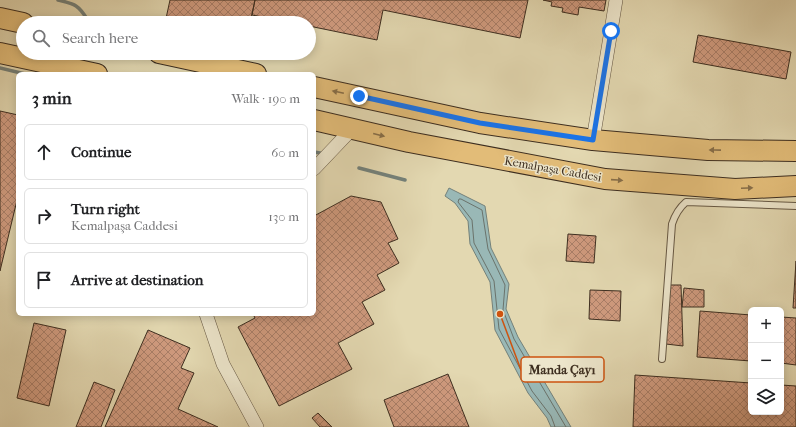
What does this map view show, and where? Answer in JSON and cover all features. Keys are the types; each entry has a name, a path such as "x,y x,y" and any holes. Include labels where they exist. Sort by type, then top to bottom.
{"main road":[{"path":"0,18 16,21"},
{"path":"0,53 16,56"},
{"path":"32,60 88,72"},
{"path":"191,60 247,72"},
{"path":"316,87 480,123 593,140 708,150 796,149"},
{"name":"Kemalpaşa Caddesi","path":"316,120 409,142 605,179 736,188 796,186"}],"street":[{"path":"593,140 616,0"},
{"path":"316,167 352,128"},
{"path":"207,316 223,364 257,427"}],"lane":[{"path":"662,359 672,224 674,217 681,206 686,202 796,206"}],"water":[{"path":"449,188 485,206 491,248 509,284 506,309 518,337 571,427 551,427 547,418 528,393 495,330 490,282 470,244 468,221 455,203 445,196"}],"building":[{"path":"170,0 255,0 252,16 167,16"},
{"path":"255,0 528,0 520,38 383,10 377,40 316,27 316,16 252,15"},
{"path":"543,0 606,0 604,11 579,7 578,15 562,12 563,8 551,6 552,2"},
{"path":"698,35 791,52 786,79 693,62"},
{"path":"0,111 16,115 16,204 0,271"},
{"path":"351,196 381,202 398,239 388,243 399,263 377,275 385,290 362,302 374,324 338,343 352,369 279,406 238,327 255,318 254,316 316,316 316,215"},
{"path":"568,234 596,236 594,263 566,261"},
{"path":"796,261 796,308 793,308"},
{"path":"669,285 681,285 683,346 666,344"},
{"path":"684,288 704,290 704,307 682,307"},
{"path":"590,290 621,291 620,321 589,319"},
{"path":"700,311 748,315 748,361 697,357"},
{"path":"784,317 796,318 796,365 784,363"},
{"path":"34,323 66,330 49,406 17,398"},
{"path":"148,330 190,348 181,368 194,373 178,409 218,427 105,427"},
{"path":"448,374 469,427 394,427 384,400"},
{"path":"635,375 748,383 748,415 784,415 784,385 796,386 796,427 633,427"},
{"path":"94,382 115,390 101,427 76,427"},
{"path":"318,413 332,427 320,427 312,418"}],"waterway":[{"path":"58,0 75,5 85,16"},
{"path":"0,68 17,72"},
{"path":"316,152 320,153"},
{"path":"359,168 405,180"}],"place":[{"name":"Manda Çayı","path":"500,314"}],"route":[{"path":"359,96 480,123 593,140 611,31"}]}
